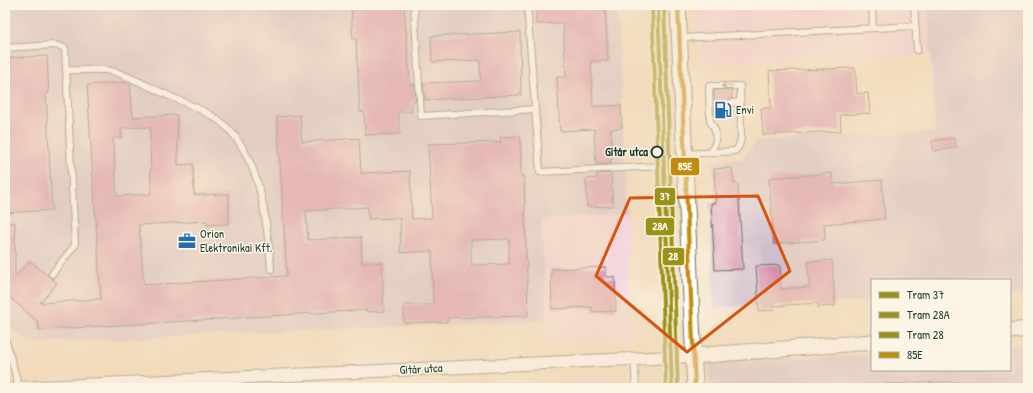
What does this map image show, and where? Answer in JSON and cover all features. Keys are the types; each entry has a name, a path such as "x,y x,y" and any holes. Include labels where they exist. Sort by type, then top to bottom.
{"street":[{"path":"678,5 695,388"},
{"path":"1011,331 1028,329"},
{"name":"Gitár utca","path":"19,387 694,356 871,342"}],"lane":[{"path":"414,5 421,116 535,109"},
{"path":"527,5 540,172 685,160 711,153 735,151 740,146 741,138 740,86 709,86 712,103 710,121 715,130 716,140 711,153"},
{"path":"872,5 873,28"},
{"path":"914,5 917,50"},
{"path":"680,38 915,26"},
{"path":"5,48 55,46 65,48 75,245 52,274"},
{"path":"66,70 111,71 203,110 218,120 232,133 243,150 261,193 267,219 271,269"},
{"path":"732,103 740,102"},
{"path":"5,338 19,387"},
{"path":"634,359 636,388"},
{"path":"864,388 972,385 982,388"}],"highlighted area":[{"path":"758,196 790,271 687,352 596,276 630,198"}],"shaded area":[{"path":"5,5 617,5 627,213 541,220 547,320 31,343 5,323"},
{"path":"696,5 927,5 931,56 700,62"},
{"path":"928,5 1028,5 1028,294 1011,295 1011,279 871,279 871,301 714,308 709,203 716,202 712,161 743,159 756,141 935,132"},
{"path":"627,213 632,338 548,343 541,220"},
{"path":"1028,344 1028,388 709,388 708,364 871,354 871,371 1011,371 1011,346"},
{"path":"629,379 630,388 466,388"}],"green space":[{"path":"5,362 13,388 5,388"}],"building":[{"path":"351,5 404,5 410,84 414,84 416,101 411,101 412,112 398,112 400,134 365,135 364,112 360,112 356,39 353,39"},
{"path":"536,5 605,5 608,61 591,61 593,107 621,105 622,128 611,129 611,164 596,165 594,129 560,131 557,77 566,77 563,23 536,24"},
{"path":"520,32 521,95 425,100 423,83 481,81 480,60 432,62 431,36"},
{"path":"47,56 49,93 46,93 52,210 5,213 5,58"},
{"path":"855,68 857,94 868,93 870,113 840,115 841,131 763,135 761,108 771,108 769,71"},
{"path":"129,82 133,117 177,115 178,165 193,164 194,195 229,194 229,224 207,225 207,221 139,225 144,285 287,276 277,117 300,115 302,142 359,138 361,173 410,171 412,219 432,218 428,144 501,142 500,137 520,136 521,176 524,176 528,316 447,318 447,322 404,323 404,305 433,305 432,251 401,253 400,218 368,219 368,207 306,211 308,240 361,237 362,263 382,262 384,311 367,312 367,310 39,330 38,322 5,293 5,223 15,223 15,277 30,261 57,283 40,303 101,299 87,85","holes":["150,127 151,194 117,196 113,138 122,138 121,128","509,239 509,264 471,265 471,240"]},
{"name":"Envi","path":"714,90 732,90 732,98 728,103 732,107 732,117 715,117"},
{"path":"954,138 956,148 934,151 932,141"},
{"path":"732,168 734,184 738,184 743,269 715,270 711,203 716,203 714,169"},
{"path":"611,173 613,206 587,207 586,179 597,178 597,174"},
{"path":"832,173 833,184 882,180 885,219 824,224 825,240 774,244 769,178"},
{"path":"832,260 835,306 818,307 818,303 773,306 774,310 759,311 756,266 780,265 781,289 809,287 808,262"},
{"path":"606,267 606,277 615,277 616,311 592,312 592,307 552,309 551,269"}],"tram line":[{"name":"28A","path":"652,5 666,388"},
{"name":"37","path":"658,5 672,388"},
{"name":"28","path":"664,5 678,388"}],"transit line":[{"name":"85E","path":"678,5 695,388"}],"place":[{"name":"Envi","path":"723,110"},
{"name":"Gitár utca","path":"657,152"},
{"name":"Orion Elektronikai Kft.","path":"187,241"}]}
